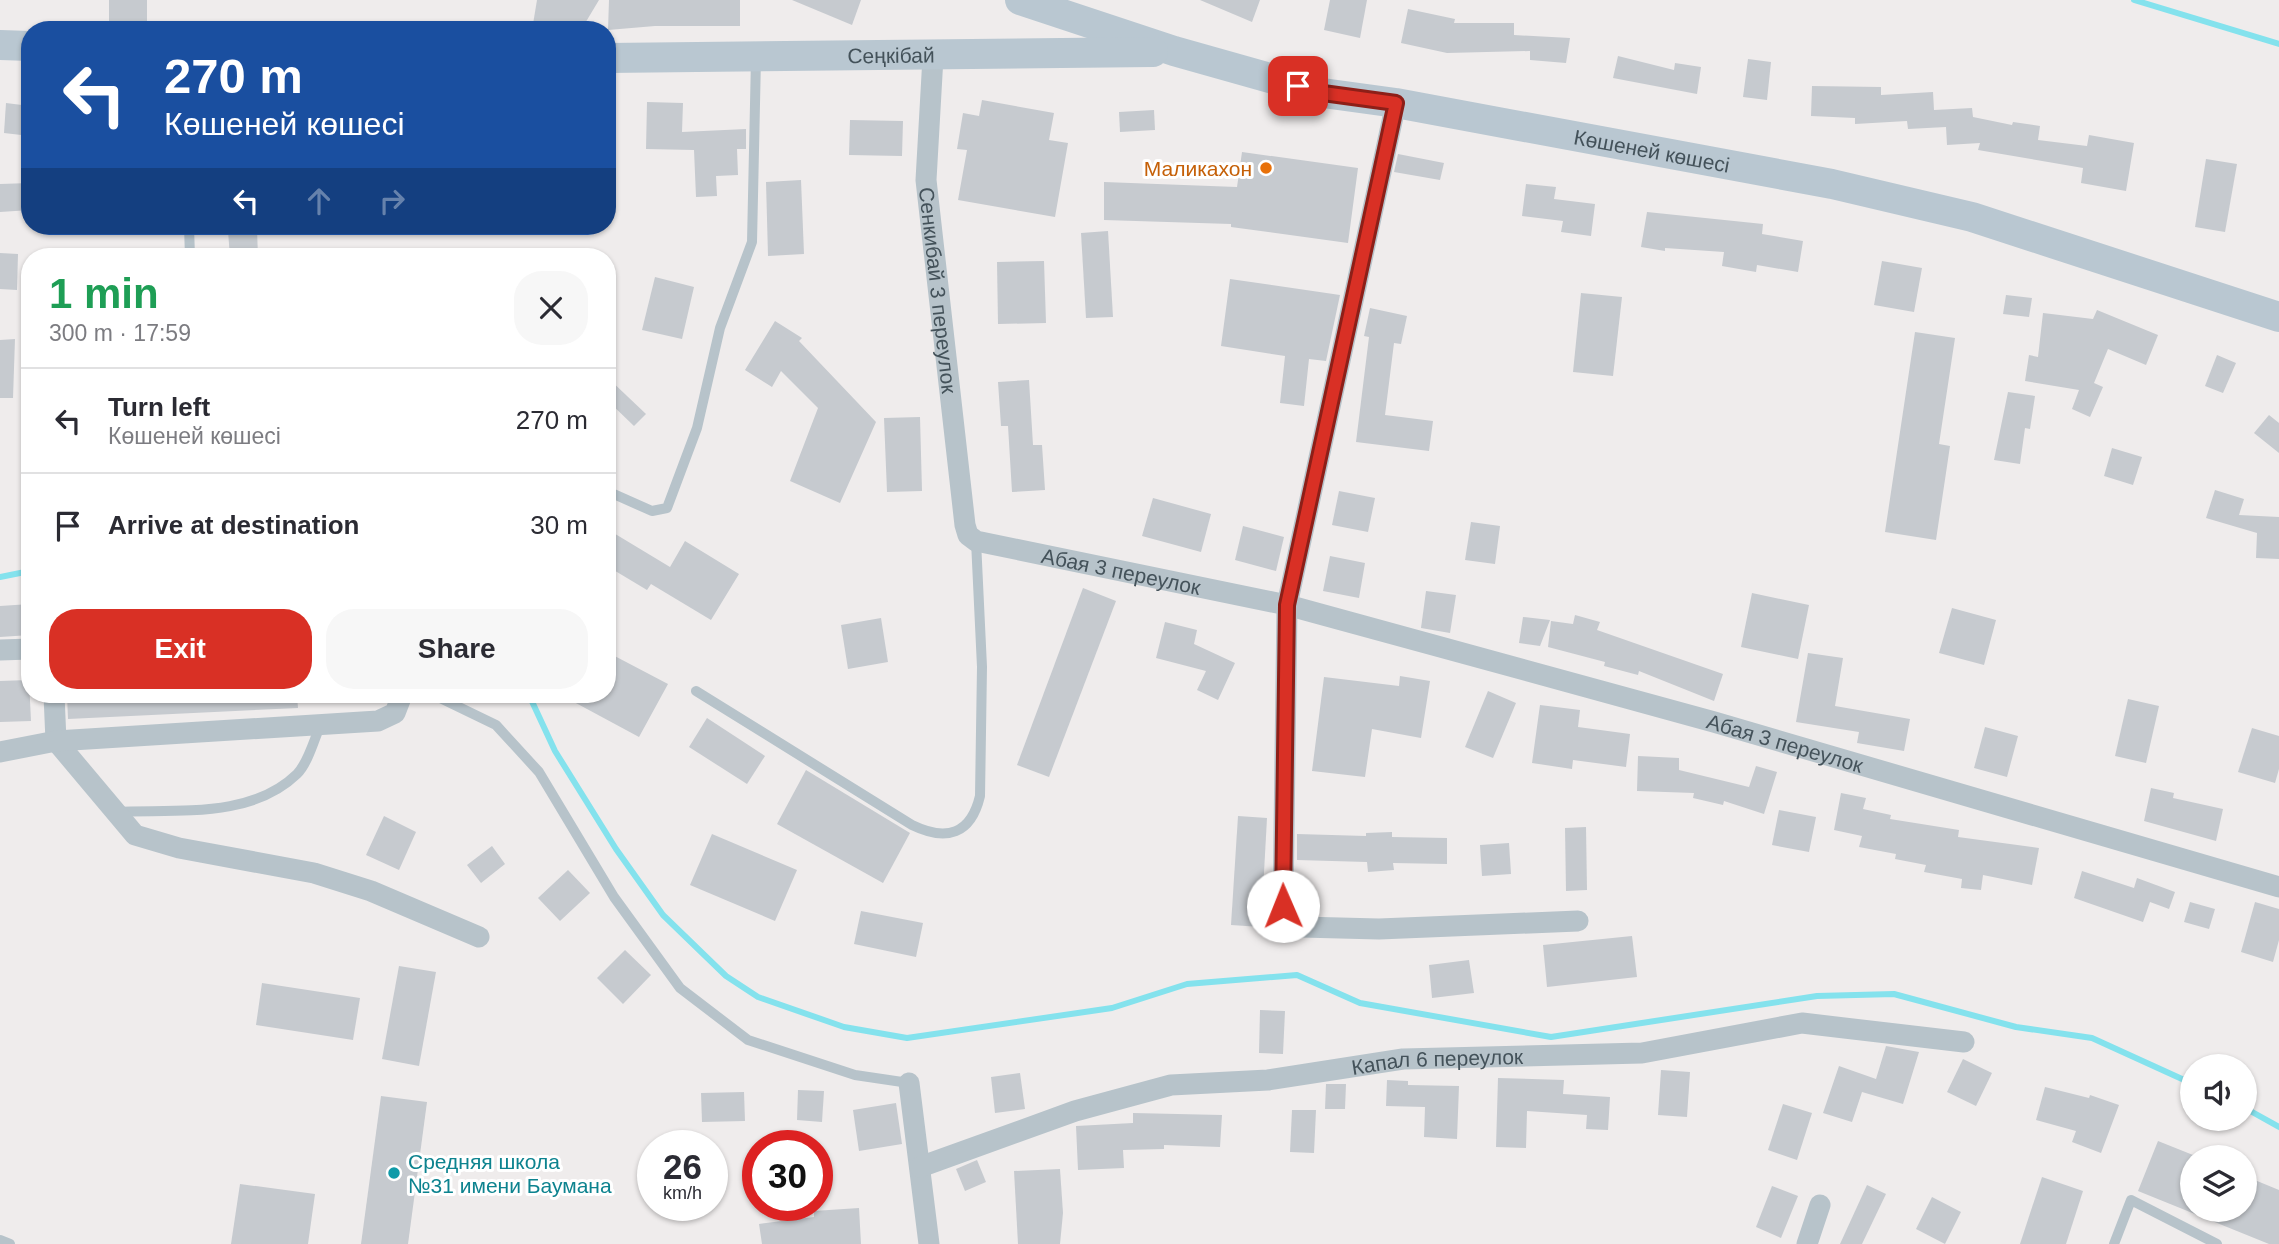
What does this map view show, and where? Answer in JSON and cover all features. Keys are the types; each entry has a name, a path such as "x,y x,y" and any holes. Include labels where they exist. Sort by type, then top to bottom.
{"main road":[{"name":"Көшеней көшесі","path":"1020,0 1174,51 1323,93 1396,103 1832,184 1972,217 2279,317"},
{"path":"0,45 21,46"},
{"name":"Сеңкібай","path":"616,58 933,57 1174,51"}],"street":[{"name":"Сенкибай 3 переулок","path":"933,57 926,180 970,533"},
{"path":"1396,103 1287,605 1283,906 1291,919 1301,927 1379,929 1578,920"},
{"name":"Абая 3 переулок","path":"970,533 1287,605 1714,722 2279,887"},
{"path":"0,650 21,649"},
{"path":"54,703 55,741 135,835 180,848 314,873 371,891 480,937"},
{"path":"0,752 55,741 378,721 395,713 399,703"},
{"name":"Капал 6 переулок","path":"920,1167 1075,1111 1171,1085 1268,1080 1404,1059 1642,1053 1802,1023 1964,1042"},
{"path":"908,1083 929,1244"},
{"path":"1807,1244 1820,1205"}],"lane":[{"path":"616,495 652,511 667,509 697,428 720,328 752,242 755,58"},
{"path":"696,691 912,825 926,831 954,832 967,825 976,813 980,796 982,667 970,533"},
{"path":"451,703 496,725 539,772 614,897 680,988 748,1040 855,1075 908,1083"},
{"path":"114,812 234,806 267,796 299,772 320,726"},
{"path":"2113,1244 2131,1199 2217,1244"},
{"path":"0,1240 10,1244"}],"building":[{"path":"109,0 147,0 147,21 109,21"},
{"path":"537,0 599,0 586,21 534,21"},
{"path":"609,0 740,0 740,26 655,26 616,29 616,21 608,21"},
{"path":"792,0 861,0 852,25"},
{"path":"1200,0 1260,0 1252,22"},
{"path":"1330,0 1367,0 1360,38 1324,30"},
{"path":"1408,9 1455,19 1454,23 1514,23 1514,35 1570,38 1566,63 1530,60 1530,51 1447,53 1401,43"},
{"path":"1618,56 1674,70 1675,63 1701,67 1697,94 1613,78"},
{"path":"1748,59 1771,62 1767,100 1743,97"},
{"path":"1812,86 1881,87 1881,95 1933,92 1934,110 1972,108 1973,117 2012,125 2013,122 2040,126 2038,140 2087,146 2089,135 2134,143 2126,191 2081,183 2083,168 1978,150 1980,143 1947,145 1946,127 1908,129 1907,121 1855,124 1855,118 1811,116"},
{"path":"982,100 1054,113 1049,140 1068,143 1055,217 958,200 967,150 957,149 963,113 979,116"},
{"path":"647,102 683,103 682,132 746,129 746,149 737,149 738,175 716,176 717,196 696,197 694,150 646,149"},
{"path":"6,103 21,105 21,135 4,133"},
{"path":"1154,110 1155,130 1120,132 1119,112"},
{"path":"850,120 903,121 902,156 849,155"},
{"path":"1242,152 1358,168 1348,243 1231,227 1231,224 1104,220 1104,182 1237,187"},
{"path":"1398,154 1444,163 1440,180 1394,172"},
{"path":"2206,159 2237,164 2225,232 2195,227"},
{"path":"801,180 804,254 768,256 766,182"},
{"path":"21,183 21,211 0,212 0,184"},
{"path":"1526,184 1556,187 1554,199 1595,204 1591,236 1561,232 1563,221 1522,216"},
{"path":"1647,212 1763,224 1762,234 1803,241 1798,272 1757,265 1756,272 1722,266 1724,252 1665,248 1665,251 1641,247"},
{"path":"1108,231 1113,317 1086,318 1081,233"},
{"path":"228,235 257,235 258,248 229,248"},
{"path":"0,253 18,254 17,290 0,289"},
{"path":"1044,261 1046,323 998,324 997,262"},
{"path":"1882,261 1922,268 1914,312 1874,305"},
{"path":"655,277 694,287 682,339 642,330"},
{"path":"1230,279 1340,295 1326,361 1309,359 1304,406 1280,403 1285,356 1221,346"},
{"path":"1581,293 1622,297 1613,376 1573,372"},
{"path":"2006,295 2032,298 2029,317 2003,314"},
{"path":"1370,308 1407,316 1401,344 1394,343 1385,415 1433,421 1429,451 1356,442 1369,337 1364,336"},
{"path":"2097,310 2158,335 2146,365 2108,349 2094,383 2103,387 2090,417 2072,409 2079,390 2025,381 2029,355 2038,357 2043,313 2093,319"},
{"path":"775,321 802,338 799,341 876,422 840,503 790,481 818,408 781,371 772,387 745,370"},
{"path":"1915,332 1955,338 1939,444 1950,446 1936,540 1885,532"},
{"path":"15,339 13,398 0,398 0,340"},
{"path":"2217,355 2236,363 2223,393 2205,386"},
{"path":"1029,380 1033,445 1042,445 1045,490 1012,492 1008,426 1001,426 998,382"},
{"path":"616,386 646,414 634,426 616,409"},
{"path":"2008,392 2035,396 2030,429 2025,428 2020,464 1994,460"},
{"path":"2269,415 2279,423 2279,453 2254,433"},
{"path":"920,417 922,491 887,492 884,418"},
{"path":"2112,448 2142,457 2133,485 2104,476"},
{"path":"2215,490 2244,499 2239,515 2279,517 2279,559 2256,558 2257,533 2206,518"},
{"path":"1339,491 1375,498 1368,532 1332,525"},
{"path":"1153,498 1211,514 1201,552 1142,536"},
{"path":"1471,522 1500,526 1495,564 1465,560"},
{"path":"1243,526 1284,537 1276,571 1235,560"},
{"path":"616,534 670,567 685,541 739,574 711,620 651,584 647,590 616,571"},
{"path":"1330,556 1365,563 1359,598 1323,591"},
{"path":"1083,588 1116,601 1049,777 1017,765"},
{"path":"1426,591 1456,595 1450,633 1421,628"},
{"path":"1752,593 1809,605 1798,659 1741,647"},
{"path":"21,605 21,636 0,637 0,606"},
{"path":"1952,608 1996,620 1984,665 1939,653"},
{"path":"1575,615 1600,622 1597,630 1723,674 1714,701 1639,671 1638,675 1604,666 1605,662 1548,647 1551,621 1573,624"},
{"path":"1523,617 1550,620 1540,646 1519,643"},
{"path":"881,618 888,662 848,669 841,625"},
{"path":"1165,622 1197,630 1194,644 1235,663 1218,700 1197,690 1206,671 1156,658"},
{"path":"1808,653 1843,658 1835,706 1910,719 1904,751 1857,743 1859,732 1796,722"},
{"path":"616,657 668,684 639,737 576,703 616,703"},
{"path":"1400,676 1430,681 1421,738 1372,729 1365,777 1312,771 1324,677 1399,686"},
{"path":"21,680 21,703 30,703 31,721 0,722 0,681"},
{"path":"1488,691 1516,703 1493,758 1465,747"},
{"path":"2128,699 2159,706 2146,763 2115,756"},
{"path":"67,703 298,703 298,708 68,719"},
{"path":"1540,705 1580,710 1578,727 1630,734 1626,767 1573,760 1572,769 1532,763"},
{"path":"707,718 765,756 747,784 689,747"},
{"path":"1985,727 2018,736 2007,777 1974,768"},
{"path":"2252,728 2279,736 2279,769 2275,783 2238,772"},
{"path":"1638,756 1679,758 1679,770 1749,787 1756,766 1777,772 1764,814 1724,801 1723,805 1693,798 1694,793 1637,791"},
{"path":"806,770 910,833 883,883 777,824"},
{"path":"2151,788 2174,793 2173,798 2223,809 2216,841 2144,821"},
{"path":"1841,793 1866,798 1863,809 1891,815 1890,819 1959,830 1958,837 2039,848 2032,885 1983,875 1981,890 1961,888 1962,879 1924,872 1926,865 1895,859 1896,854 1859,847 1862,836 1834,830"},
{"path":"1779,810 1816,817 1809,852 1772,845"},
{"path":"384,816 416,832 399,870 366,855"},
{"path":"1238,816 1267,818 1261,927 1231,925"},
{"path":"1586,827 1587,890 1566,891 1565,828"},
{"path":"1392,832 1392,837 1447,838 1447,864 1393,863 1394,870 1368,872 1367,862 1297,860 1297,834 1366,836 1366,833"},
{"path":"712,834 797,870 775,921 690,885"},
{"path":"1509,843 1511,874 1482,876 1480,845"},
{"path":"492,846 505,864 481,883 467,865"},
{"path":"568,870 590,893 560,921 538,898"},
{"path":"2082,871 2134,888 2137,878 2175,892 2169,909 2150,902 2143,922 2074,898"},
{"path":"2190,902 2215,909 2209,929 2184,922"},
{"path":"2255,902 2279,909 2279,940 2273,962 2241,952"},
{"path":"861,911 923,923 916,957 854,944"},
{"path":"1632,936 1637,977 1547,987 1543,945"},
{"path":"625,950 651,975 623,1004 597,978"},
{"path":"1469,960 1474,993 1432,998 1429,965"},
{"path":"399,966 436,972 419,1066 382,1059"},
{"path":"262,983 360,998 353,1040 256,1025"},
{"path":"1260,1010 1285,1011 1283,1054 1259,1053"},
{"path":"1886,1046 1919,1052 1903,1104 1862,1092 1852,1122 1823,1113 1839,1066 1876,1079"},
{"path":"1963,1059 1992,1073 1976,1106 1947,1092"},
{"path":"1661,1070 1690,1072 1687,1117 1658,1115"},
{"path":"1020,1073 1025,1109 995,1113 991,1077"},
{"path":"1498,1078 1564,1080 1563,1094 1610,1097 1608,1130 1586,1129 1587,1115 1527,1111 1526,1148 1496,1147"},
{"path":"1387,1080 1408,1081 1408,1085 1459,1086 1457,1139 1424,1137 1425,1107 1386,1106"},
{"path":"1326,1084 1346,1084 1345,1109 1325,1109"},
{"path":"2045,1087 2089,1098 2090,1095 2119,1105 2101,1153 2072,1142 2076,1131 2036,1120"},
{"path":"798,1090 824,1091 822,1122 797,1120"},
{"path":"744,1092 745,1121 702,1122 701,1093"},
{"name":"Средняя школа №31 имени Баумана","path":"381,1096 427,1102 408,1244 361,1244"},
{"path":"896,1103 902,1144 859,1151 853,1110"},
{"path":"1783,1104 1812,1113 1797,1160 1768,1150"},
{"path":"1292,1110 1316,1110 1314,1153 1290,1152"},
{"path":"1133,1113 1222,1115 1220,1147 1164,1145 1164,1149 1123,1150 1124,1168 1078,1170 1076,1126 1133,1123"},
{"path":"2158,1141 2180,1150 2180,1208 2138,1191"},
{"path":"977,1160 986,1182 965,1191 956,1169"},
{"path":"1060,1169 1063,1213 1060,1244 1018,1244 1014,1171"},
{"path":"2042,1177 2083,1191 2066,1244 2020,1244"},
{"path":"2257,1181 2279,1190 2279,1244 2269,1244 2215,1222 2257,1222"},
{"path":"240,1184 315,1194 308,1244 231,1244"},
{"path":"1867,1185 1886,1194 1862,1244 1840,1244"},
{"path":"1772,1186 1798,1196 1781,1238 1756,1227"},
{"path":"1932,1197 1961,1212 1945,1244 1916,1229"},
{"path":"859,1208 861,1244 762,1244 759,1224 833,1221 833,1210"}],"waterway":[{"path":"2134,0 2279,44"},
{"path":"0,577 21,573"},
{"path":"533,703 555,751 616,849 663,915 726,976 758,997 844,1027 907,1038 1112,1008 1187,984 1297,975 1360,1003 1551,1037 1817,996 1894,994 2016,1027 2092,1038 2180,1078"},
{"path":"2257,1115 2279,1127"}],"place":[{"name":"Маликахон","path":"1266,168"},
{"name":"Средняя школа №31 имени Баумана","path":"394,1173"}],"route":[{"path":"1283,906 1287,605 1396,103 1323,93 1298,86"}]}
